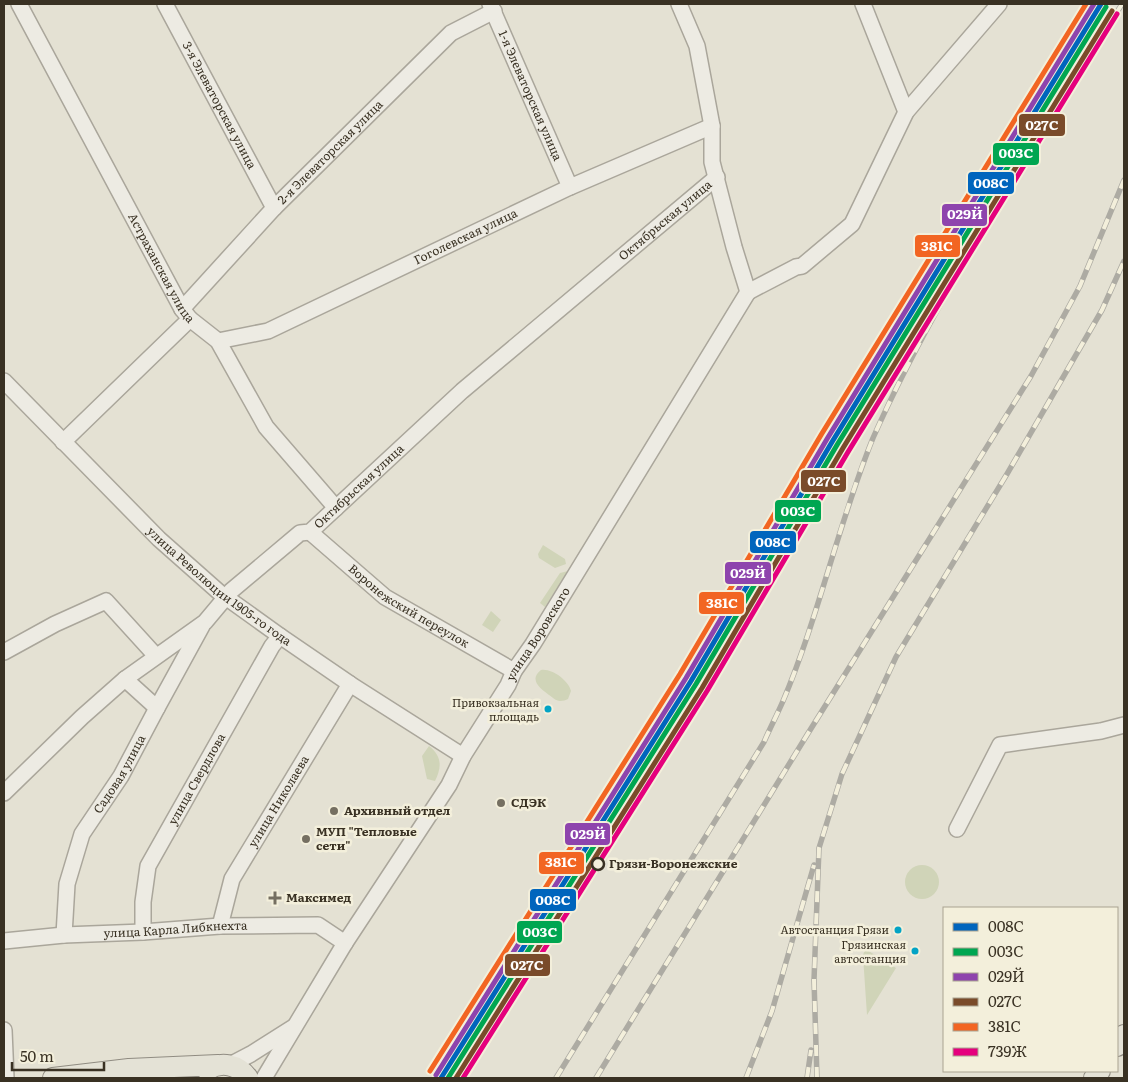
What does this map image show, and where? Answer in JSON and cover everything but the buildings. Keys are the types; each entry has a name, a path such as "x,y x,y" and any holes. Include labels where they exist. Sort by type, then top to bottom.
{"main road":[{"path":"198,1078 204,1072 224,1065"},
{"path":"53,1078 129,1069 141,1070 224,1065 238,1068 248,1078"},
{"path":"141,1070 165,1078"}],"street":[{"name":"Астраханская улица","path":"19,4 186,314 218,341 266,427 336,508"},
{"name":"3-я Элеваторская улица","path":"165,4 274,208"},
{"path":"679,4 697,46 712,126 712,162 748,292 802,266 852,224 906,112 999,4"},
{"path":"864,4 906,112"},
{"name":"2-я Элеваторская улица","path":"62,442 186,314 274,208 451,33 492,8"},
{"name":"1-я Элеваторская улица","path":"492,8 570,187"},
{"name":"Гоголевская улица","path":"218,341 268,331 570,187 712,126"},
{"name":"Октябрьская улица","path":"4,793 82,717 125,679 205,622 226,597 300,533 310,532 462,391 717,177"},
{"name":"улица Воровского","path":"264,1078 345,943 449,785 463,756 508,685 514,670 540,632 748,292"},
{"name":"улица Революции 1905-го года","path":"4,381 159,539 226,597 350,684 463,756"},
{"name":"Воронежский переулок","path":"310,532 385,597 514,670"},
{"path":"4,652 55,624 106,601 156,656"},
{"name":"Садовая улица","path":"64,935 67,884 82,834 121,776 205,622"},
{"name":"улица Свердлова","path":"143,932 143,902 148,866 267,655 280,636"},
{"path":"125,679 157,708"},
{"name":"улица Николаева","path":"220,926 232,879 350,684"},
{"path":"957,829 1000,746 1101,731 1124,725"},
{"name":"улица Карла Либкнехта","path":"4,942 64,935 143,932 220,926 318,926 345,943"},
{"name":"улица Воровского","path":"224,1065 251,1054 295,1026"},
{"path":"4,1030 6,1078"}],"green space":[{"path":"543,545 565,559 566,564 555,568 539,558 538,554"},
{"path":"568,571 545,607 540,603 560,573"},
{"path":"491,611 501,620 493,632 482,625"},
{"path":"541,670 550,671 564,679 571,691 568,699 557,700 537,684 536,677"},
{"path":"429,746 440,762 435,781 427,779 422,756"},
{"path":"922,865 934,870 939,882 934,894 922,899 910,894 905,882 910,870"},
{"path":"867,950 896,968 867,1015 863,956"}],"railway":[{"path":"556,1078 764,742 796,669 849,503 873,438 890,401 928,327 990,218 1122,4"},
{"path":"596,1078 1031,376 1080,286 1124,180"},
{"path":"817,1078 814,980 819,848 842,774 896,657 1007,474 1102,310 1124,261"},
{"path":"746,1078 772,1011 814,865"},
{"path":"807,1078 811,1050"}],"transit line":[{"name":"381С","path":"430,1071 680,674 821,435 1086,4"},
{"name":"029Й","path":"436,1075 686,678 827,439 1094,4"},
{"name":"008С","path":"441,1078 691,681 832,442 1101,4"},
{"name":"003С","path":"448,1078 696,684 837,445 1106,7"},
{"name":"027С","path":"456,1078 702,688 843,448 1112,11"},
{"name":"739Ж","path":"463,1078 707,691 848,452 1117,14"}],"place":[{"name":"Привокзальная площадь","path":"548,709"},
{"name":"СДЭК","path":"501,803"},
{"name":"Архивный отдел","path":"334,811"},
{"name":"МУП \"Тепловые сети\"","path":"306,839"},
{"name":"Грязи-Воронежские","path":"598,864"},
{"name":"Максимед","path":"275,898"},
{"name":"Автостанция Грязи","path":"898,930"},
{"name":"Грязинская автостанция","path":"915,951"}]}
